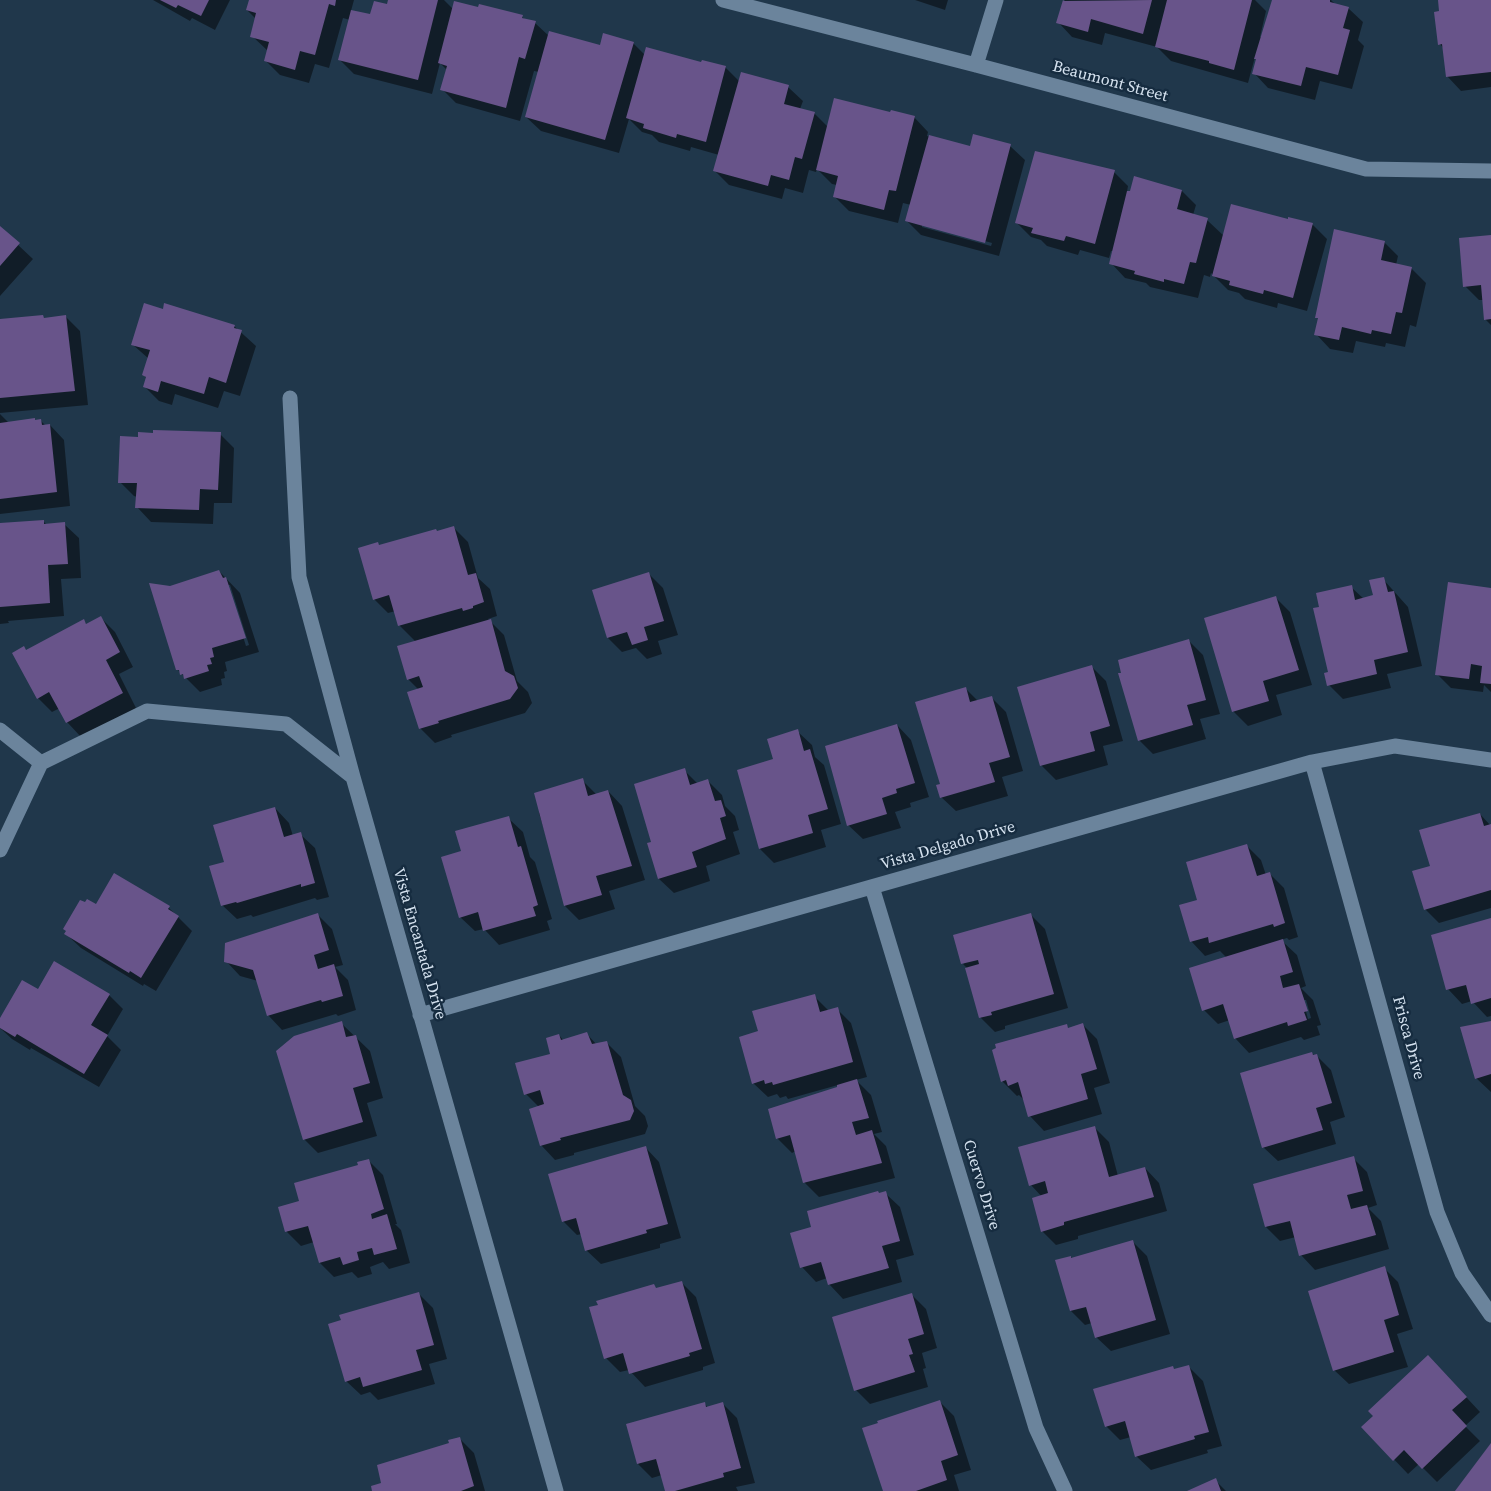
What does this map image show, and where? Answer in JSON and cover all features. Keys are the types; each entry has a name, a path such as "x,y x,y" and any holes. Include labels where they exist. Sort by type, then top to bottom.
{"street":[{"name":"Beaumont Street","path":"723,0 1366,169 1491,171"},
{"path":"976,65 996,0"},
{"name":"Vista Encantada Drive","path":"290,398 299,577 353,777 556,1491"},
{"path":"0,850 41,763 147,711 286,724 353,777"},
{"path":"0,730 41,763"},
{"name":"Vista Delgado Drive","path":"420,1015 1312,762 1395,746 1491,760"},
{"name":"Frisca Drive","path":"1312,762 1437,1212 1462,1273 1491,1315"},
{"name":"Cuervo Drive","path":"872,887 1036,1428 1065,1491"}],"building":[{"path":"160,0 209,0 201,16 178,5 176,8"},
{"path":"249,0 336,0 335,6 329,4 315,55 300,51 295,70 264,61 269,42 250,37 256,13 246,10"},
{"path":"388,0 438,0 418,80 338,60 351,10 370,14 374,1 387,4"},
{"path":"1063,0 1152,0 1143,34 1091,19 1088,32 1056,23"},
{"path":"1167,0 1252,0 1234,70 1155,47"},
{"path":"1272,0 1330,0 1330,2 1349,7 1343,28 1350,30 1338,75 1306,67 1301,86 1252,74 1256,59 1254,59"},
{"path":"1438,0 1491,0 1491,72 1446,77 1442,44 1438,45 1434,12 1439,11"},
{"path":"454,1 478,7 479,4 523,15 522,18 536,21 525,59 519,57 506,108 440,90 447,66 438,63"},
{"path":"549,31 600,45 603,33 634,42 605,140 525,117"},
{"path":"646,47 701,62 702,60 726,66 706,142 677,134 676,138 643,128 644,124 626,118"},
{"path":"741,72 789,85 784,104 815,112 802,159 795,157 789,180 771,175 768,186 713,171"},
{"path":"834,98 915,116 896,191 889,190 884,210 833,197 838,176 816,170"},
{"path":"973,134 1011,144 985,243 905,221 929,135 970,146"},
{"path":"1035,151 1115,170 1095,244 1066,236 1064,241 1031,233 1033,228 1015,223"},
{"path":"1134,176 1182,190 1177,209 1208,218 1196,263 1190,262 1184,284 1164,279 1164,282 1134,274 1135,271 1109,264 1127,191 1130,191"},
{"path":"1231,204 1313,223 1293,298 1264,290 1263,294 1229,285 1230,281 1212,276"},
{"path":"0,226 20,243 0,266"},
{"path":"1334,229 1385,241 1381,260 1412,267 1402,313 1396,312 1391,334 1372,330 1371,334 1342,327 1339,340 1314,335 1318,318 1315,318"},
{"path":"1491,235 1491,319 1484,320 1481,285 1463,287 1459,238"},
{"path":"144,303 163,309 164,303 235,325 234,328 242,330 226,383 209,377 204,394 161,381 158,392 143,387 146,377 142,375 150,350 131,345"},
{"path":"43,315 44,318 66,315 75,391 0,398 0,319"},
{"path":"35,418 35,420 41,419 42,425 50,424 57,492 0,499 0,423"},
{"path":"153,430 221,432 218,490 200,489 199,510 135,508 137,483 118,483 120,436 138,437 138,432 153,433"},
{"path":"44,520 44,524 65,522 68,564 48,565 50,603 0,607 0,523"},
{"path":"454,526 468,575 476,573 484,602 463,611 462,608 398,626 389,595 373,600 358,548"},
{"path":"219,570 223,578 226,577 246,638 212,648 214,657 210,658 212,664 207,665 209,671 184,679 183,674 180,675 179,670 176,670 149,583 170,586"},
{"path":"649,572 664,621 644,627 648,640 632,645 627,632 607,638 592,590"},
{"path":"1384,577 1388,592 1394,591 1408,652 1374,660 1377,674 1327,686 1324,673 1328,672 1313,608 1319,607 1316,593 1352,585 1355,600 1373,595 1369,580"},
{"path":"1448,582 1491,588 1491,684 1480,683 1482,666 1471,664 1469,679 1435,675"},
{"path":"1276,596 1299,670 1263,681 1269,701 1232,712 1204,618"},
{"path":"101,616 120,652 106,660 123,693 66,723 49,692 37,699 12,653 24,646 26,650 84,619 86,624"},
{"path":"491,619 505,671 514,676 518,688 510,699 419,729 407,692 423,687 419,676 407,680 397,646"},
{"path":"1189,639 1206,700 1187,705 1193,725 1138,741 1118,673 1121,673 1118,660"},
{"path":"1092,665 1110,726 1090,732 1095,751 1040,766 1017,687"},
{"path":"966,687 970,702 992,696 1010,757 989,763 995,782 940,798 936,785 940,784 915,702"},
{"path":"897,724 915,783 896,789 897,793 882,798 887,814 847,826 825,746"},
{"path":"798,729 804,751 810,749 828,809 808,815 813,833 759,849 737,770 773,759 767,739"},
{"path":"685,768 690,785 708,779 715,801 721,800 726,816 720,818 726,839 692,852 697,867 658,879 647,843 651,842 634,784"},
{"path":"583,778 588,796 608,790 632,866 596,876 602,895 564,906 534,793"},
{"path":"275,807 284,837 301,832 315,883 301,887 301,884 221,906 209,866 224,862 213,825"},
{"path":"1480,813 1484,826 1491,824 1491,890 1424,910 1412,871 1430,866 1419,830"},
{"path":"509,816 518,847 521,846 538,905 533,907 536,916 483,931 478,912 459,918 441,857 461,851 455,831"},
{"path":"1247,844 1257,876 1270,872 1285,923 1274,927 1273,924 1209,943 1208,937 1190,942 1179,905 1197,900 1186,862"},
{"path":"114,873 170,906 168,909 179,916 141,978 64,934 66,931 63,929 80,900 85,902 87,899 96,904"},
{"path":"318,913 329,950 314,955 318,969 334,964 343,996 267,1016 253,970 224,962 225,943"},
{"path":"1031,913 1054,994 991,1012 992,1015 979,1018 965,968 979,964 978,960 961,964 953,935"},
{"path":"1491,918 1491,998 1471,1004 1466,985 1446,990 1431,935"},
{"path":"1283,939 1293,972 1280,976 1283,988 1299,984 1308,1011 1304,1012 1307,1020 1288,1026 1287,1022 1234,1039 1223,1004 1202,1011 1189,968"},
{"path":"54,961 110,994 91,1025 108,1035 84,1074 17,1034 15,1037 0,1028 0,1018 22,980 38,989"},
{"path":"815,994 820,1012 838,1007 853,1062 773,1085 772,1082 765,1084 764,1080 752,1084 739,1037 758,1031 752,1011"},
{"path":"342,1021 346,1037 356,1035 370,1083 353,1088 363,1122 303,1140 276,1051 294,1036"},
{"path":"1491,1021 1491,1074 1475,1079 1460,1027"},
{"path":"1083,1023 1097,1069 1081,1074 1088,1099 1028,1117 1018,1082 1008,1086 1006,1080 1001,1082 992,1050 996,1048 995,1044 1067,1024 1068,1028"},
{"path":"587,1032 592,1044 607,1041 623,1095 631,1100 634,1111 630,1120 560,1138 561,1140 540,1146 529,1109 544,1104 540,1090 524,1095 515,1063 550,1054 546,1038 559,1034 561,1040"},
{"path":"1312,1052 1313,1055 1317,1054 1332,1103 1316,1108 1323,1130 1262,1148 1240,1073"},
{"path":"857,1079 869,1118 852,1122 856,1135 872,1130 882,1163 803,1183 790,1135 776,1139 768,1109"},
{"path":"1095,1126 1109,1177 1145,1167 1154,1197 1064,1222 1064,1225 1041,1232 1032,1198 1048,1193 1045,1181 1029,1186 1018,1147"},
{"path":"646,1146 668,1224 646,1230 647,1233 585,1251 576,1218 562,1222 548,1174"},
{"path":"1354,1156 1363,1191 1347,1195 1351,1209 1367,1205 1376,1235 1299,1256 1290,1221 1265,1227 1253,1184"},
{"path":"369,1159 384,1209 371,1214 372,1219 387,1214 397,1249 374,1255 372,1248 357,1252 359,1260 343,1265 340,1257 319,1263 308,1226 285,1232 278,1207 299,1201 294,1183 358,1165 357,1162"},
{"path":"878,1191 879,1193 886,1191 900,1241 882,1246 889,1268 828,1285 821,1262 800,1268 790,1233 811,1227 807,1211"},
{"path":"1133,1240 1156,1320 1095,1338 1086,1307 1070,1311 1055,1260 1071,1256 1071,1258"},
{"path":"1385,1266 1399,1315 1384,1320 1394,1352 1333,1371 1308,1291"},
{"path":"682,1281 702,1349 689,1353 690,1356 629,1374 623,1353 604,1359 589,1307 598,1305 596,1301 654,1284 656,1288"},
{"path":"419,1292 434,1345 416,1350 422,1370 363,1387 360,1377 345,1382 328,1324 341,1320 339,1315"},
{"path":"912,1293 924,1334 908,1339 913,1354 909,1355 915,1372 854,1391 832,1317"},
{"path":"1428,1355 1467,1397 1452,1410 1467,1426 1422,1469 1404,1450 1393,1461 1361,1427 1373,1416 1368,1411"},
{"path":"1189,1365 1209,1432 1194,1436 1195,1439 1135,1457 1125,1421 1105,1427 1093,1389 1173,1366 1174,1369"},
{"path":"940,1400 958,1455 941,1461 947,1480 916,1491 883,1491 862,1428"},
{"path":"705,1402 706,1407 723,1402 741,1468 723,1473 724,1477 675,1491 665,1491 656,1459 637,1464 626,1424"},
{"path":"460,1437 474,1486 461,1491 372,1491 371,1486 381,1483 377,1465 449,1443 448,1440"},
{"path":"1491,1443 1491,1491 1455,1491"},
{"path":"1216,1478 1221,1491 1187,1491"}]}
